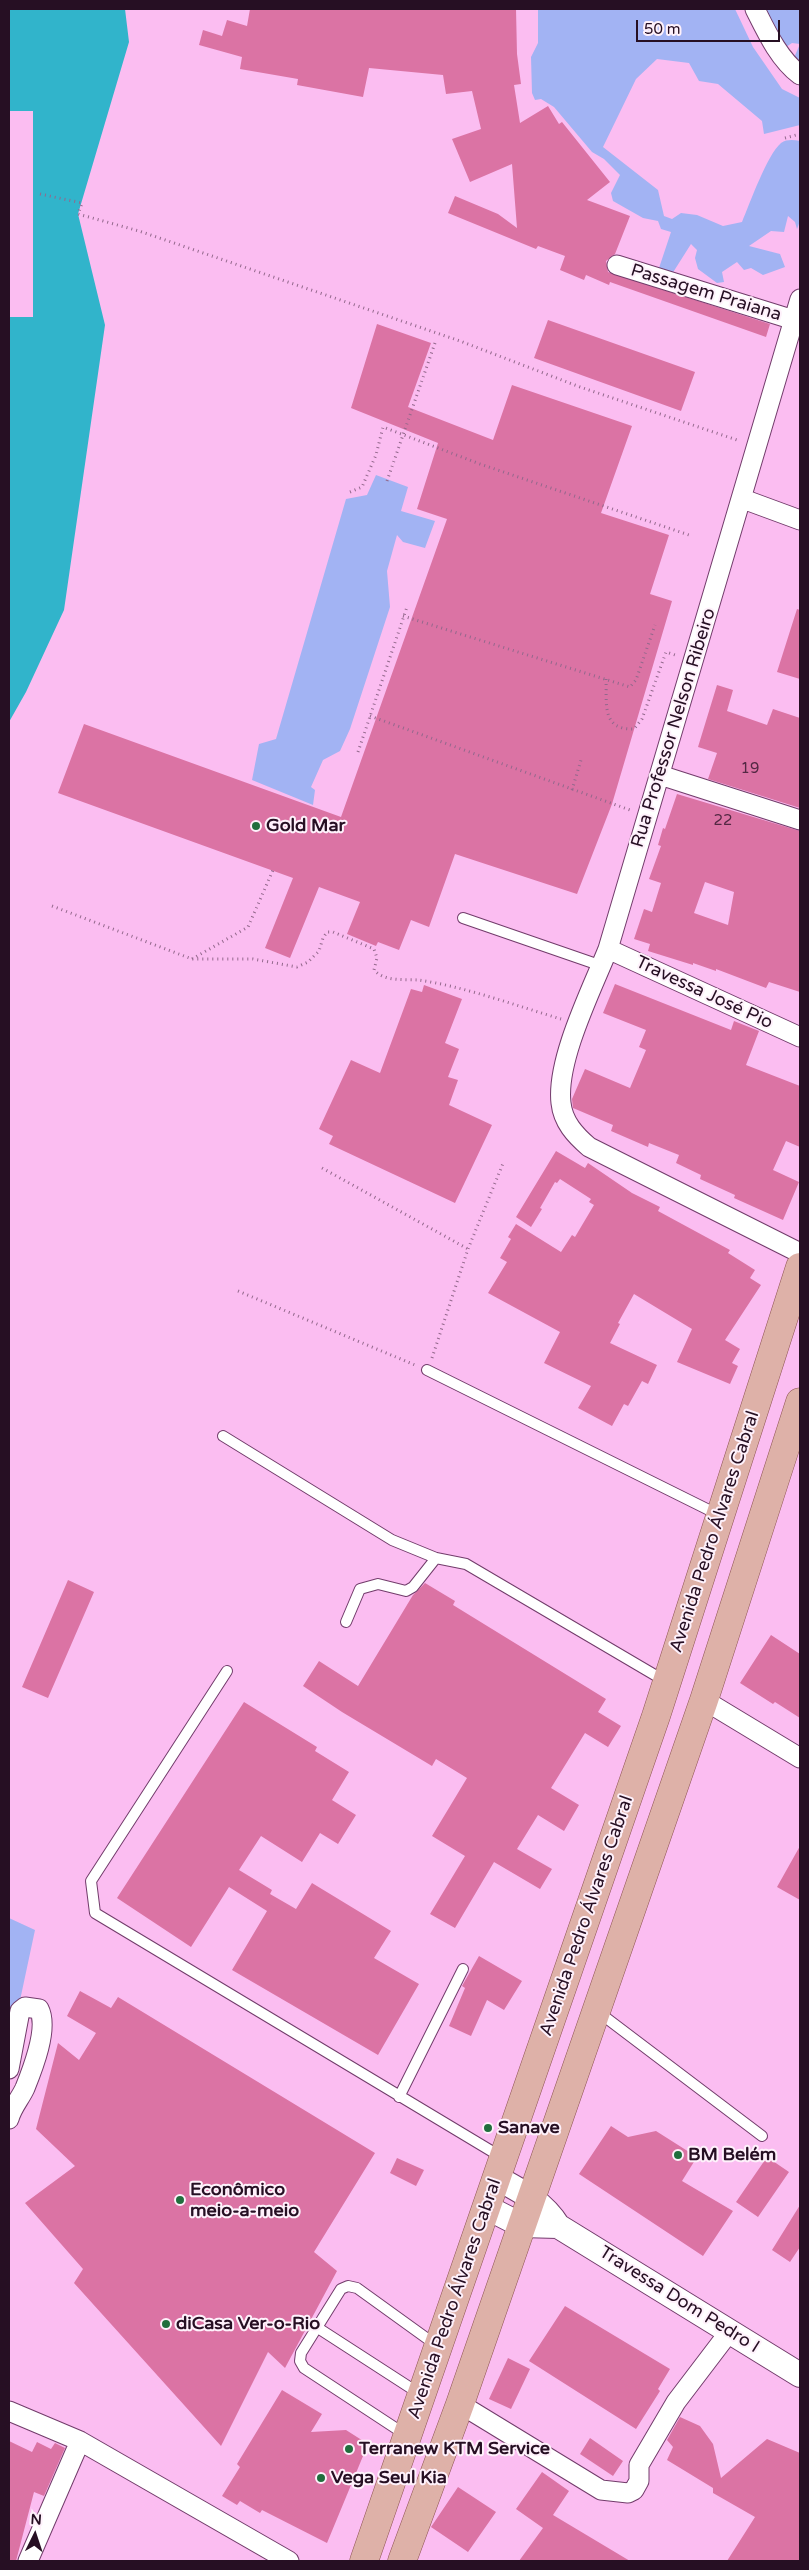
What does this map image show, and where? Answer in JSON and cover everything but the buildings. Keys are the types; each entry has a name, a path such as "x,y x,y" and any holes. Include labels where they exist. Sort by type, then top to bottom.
{"main road":[{"name":"Avenida Pedro Álvares Cabral","path":"364,2561 666,1682 800,1267"},
{"path":"402,2561 460,2404 704,1700 800,1402"}],"street":[{"path":"755,9 770,38 789,67 800,76"},
{"name":"Passagem Praiana","path":"617,265 794,320"},
{"name":"Rua Professor Nelson Ribeiro","path":"800,299 756,446 743,499 605,957 578,1025 562,1080 561,1102 566,1120 575,1135 588,1148 800,1253"},
{"path":"743,499 800,520"},
{"path":"660,775 800,820"},
{"name":"Travessa José Pio","path":"605,957 800,1037"},
{"path":"704,1700 800,1758"},
{"path":"9,2070 20,2011 25,2007 39,2009 42,2019 42,2035 24,2088 10,2107"},
{"name":"Travessa Dom Pedro I","path":"500,2168 532,2196 551,2215 558,2226 800,2375"},
{"name":"Travessa Dom Pedro I","path":"486,2206 521,2225 558,2226"},
{"path":"460,2404 601,2490 628,2493 634,2490 639,2481 639,2466 676,2402 730,2331"},
{"path":"9,2411 80,2441 289,2561"},
{"path":"28,2561 80,2441"}],"lane":[{"path":"464,918 605,957"},
{"path":"427,1370 720,1515"},
{"path":"223,1436 392,1540 436,1558 466,1564 666,1682"},
{"path":"346,1622 360,1589 378,1584 406,1591 413,1587 436,1558"},
{"path":"227,1671 91,1881 95,1913 399,2097 500,2168"},
{"path":"399,2097 463,1969"},
{"path":"596,2010 762,2136"},
{"path":"407,2436 304,2368 300,2361 301,2353 341,2289 348,2286 357,2288 438,2346"},
{"path":"318,2328 422,2394"}],"path":[{"path":"784,138 800,134"},
{"path":"40,194 82,203 78,214 139,231 460,341 580,387 756,446"},
{"path":"387,481 435,343"},
{"path":"350,492 362,487 376,454 383,427 689,535"},
{"path":"358,752 407,607"},
{"path":"403,616 630,687 636,680 655,625"},
{"path":"606,679 608,716 613,724 621,730 634,729 640,725 666,652 679,656"},
{"path":"370,716 630,810"},
{"path":"572,790 581,760"},
{"path":"192,959 248,927 273,870"},
{"path":"52,906 192,959 253,959 297,967 308,962 319,951 323,938 328,932 333,932 374,949 377,953 374,970 377,973 398,980 418,980 486,997 578,1025"},
{"path":"238,1291 427,1370 468,1249 504,1161"},
{"path":"322,1168 468,1249"}],"shaded area":[{"path":"9,9 125,9 129,42 78,214 105,325 64,610 26,692 9,722"},
{"path":"538,9 735,9 753,47 782,89 800,98 800,125 764,134 762,121 718,84 699,81 689,63 657,59 636,79 603,147 658,190 664,216 672,219 681,213 697,215 723,226 742,222 765,168 781,143 788,140 800,141 800,221 797,229 795,222 788,216 784,232 771,231 749,246 780,254 785,267 763,275 751,268 744,270 737,262 722,272 724,282 717,283 698,269 695,258 697,250 691,244 672,274 658,271 671,232 661,229 658,221 643,218 613,201 611,193 620,175 604,159 592,152 554,107 541,99 535,100 532,93 531,57 538,43"},
{"path":"765,9 800,9 800,44 792,43 786,47"},
{"path":"800,44 800,70 793,60"},
{"path":"376,475 408,487 401,511 435,521 425,548 403,542 397,535 387,571 390,607 350,729 340,751 323,760 311,787 315,790 313,805 252,780 259,744 276,739 346,499 367,495"},
{"path":"9,1918 35,1930 9,2052"}],"pier":[{"path":"9,111 33,111 33,317 9,317"}],"place":[{"name":"Gold Mar","path":"256,826"},
{"name":"Sanave","path":"488,2128"},
{"name":"BM Belém","path":"678,2155"},
{"name":"Econômico meio-a-meio","path":"180,2200"},
{"name":"diCasa Ver-o-Rio","path":"166,2324"},
{"name":"Terranew KTM Service","path":"349,2449"},
{"name":"Vega Seul Kia","path":"321,2478"}]}
